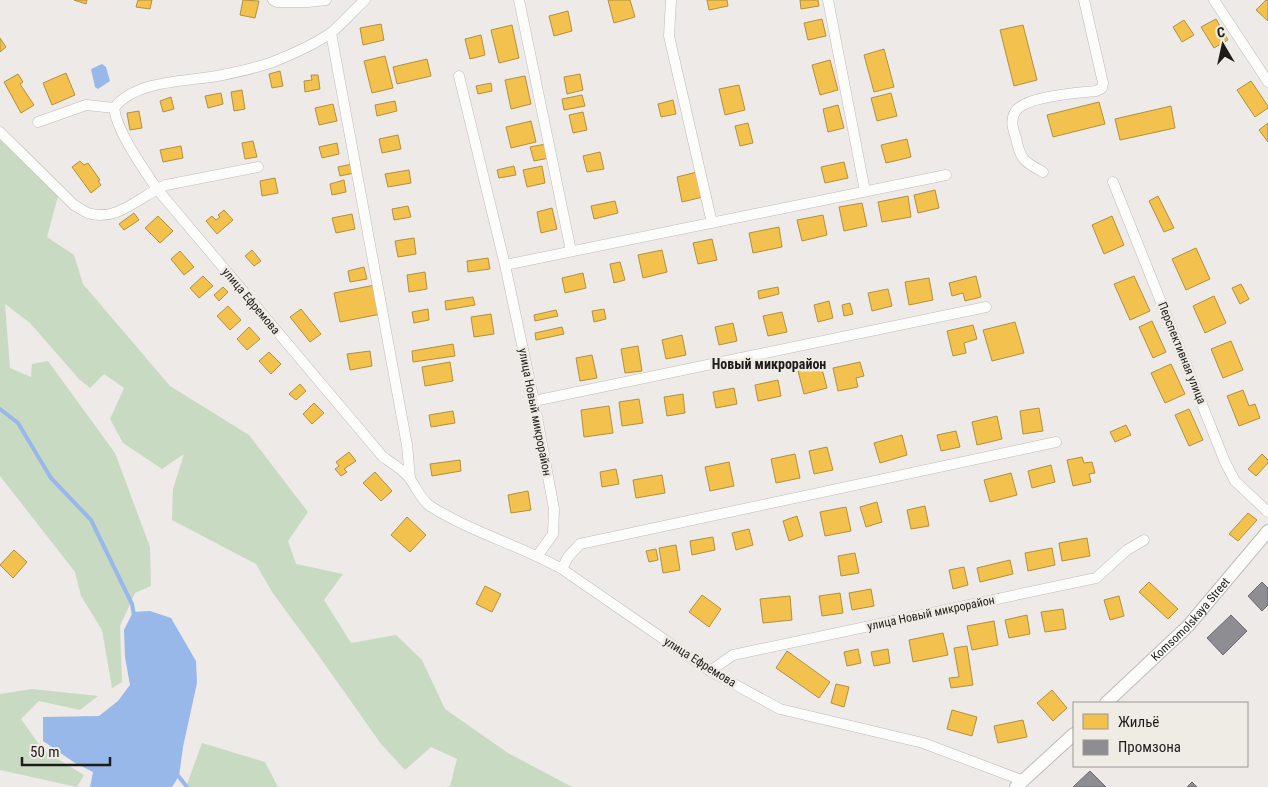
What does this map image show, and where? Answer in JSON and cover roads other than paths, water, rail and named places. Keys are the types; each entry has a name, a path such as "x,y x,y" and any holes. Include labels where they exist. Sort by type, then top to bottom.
{"street":[{"path":"273,0 277,2 308,2 326,0"},
{"path":"38,122 86,105 114,108 120,100 146,87 222,75 268,63 295,52 331,33 365,0"},
{"path":"519,0 571,251"},
{"path":"671,0 670,36 712,222"},
{"path":"828,0 865,191"},
{"path":"1043,172 1029,165 1020,156 1012,122 1016,111 1024,104 1036,100 1096,91 1102,88 1103,84 1084,0"},
{"path":"1214,0 1268,82"},
{"name":"улица Ефремова","path":"331,33 407,445 410,478 416,491 429,505 466,524 538,555 562,569 710,671 780,709 923,743 1020,784"},
{"name":"улица Новый микрорайон","path":"459,76 505,265 534,401 554,509 553,534 538,555"},
{"name":"улица Ефремова","path":"114,108 115,115 132,150 157,189 383,457 410,478"},
{"path":"0,132 74,205 87,213 101,215 119,212 166,185 258,167"},
{"path":"505,265 946,175"},
{"name":"Перспективная улица","path":"1113,182 1225,462 1235,480 1268,512"},
{"path":"534,401 986,307"},
{"path":"562,569 568,557 580,544 1056,442"},
{"name":"Komsomolskaya Street","path":"1107,702 1188,626 1268,531"},
{"name":"улица Новый микрорайон","path":"710,671 733,655 1096,578 1127,550 1144,540"},
{"path":"1020,784 1073,735"}],"water":[{"path":"102,64 106,67 110,81 98,89 95,87 91,69"},
{"path":"150,611 171,618 196,661 197,683 183,747 179,776 172,787 90,787 93,772 75,763 43,741 43,717 99,716 118,701 130,685 125,657 124,630 133,612"}],"waterway":[{"path":"0,409 18,423 51,478 91,520 132,604 134,616"},
{"path":"176,773 187,787"}],"district":[{"name":"Новый микрорайон","path":"769,364"}]}
